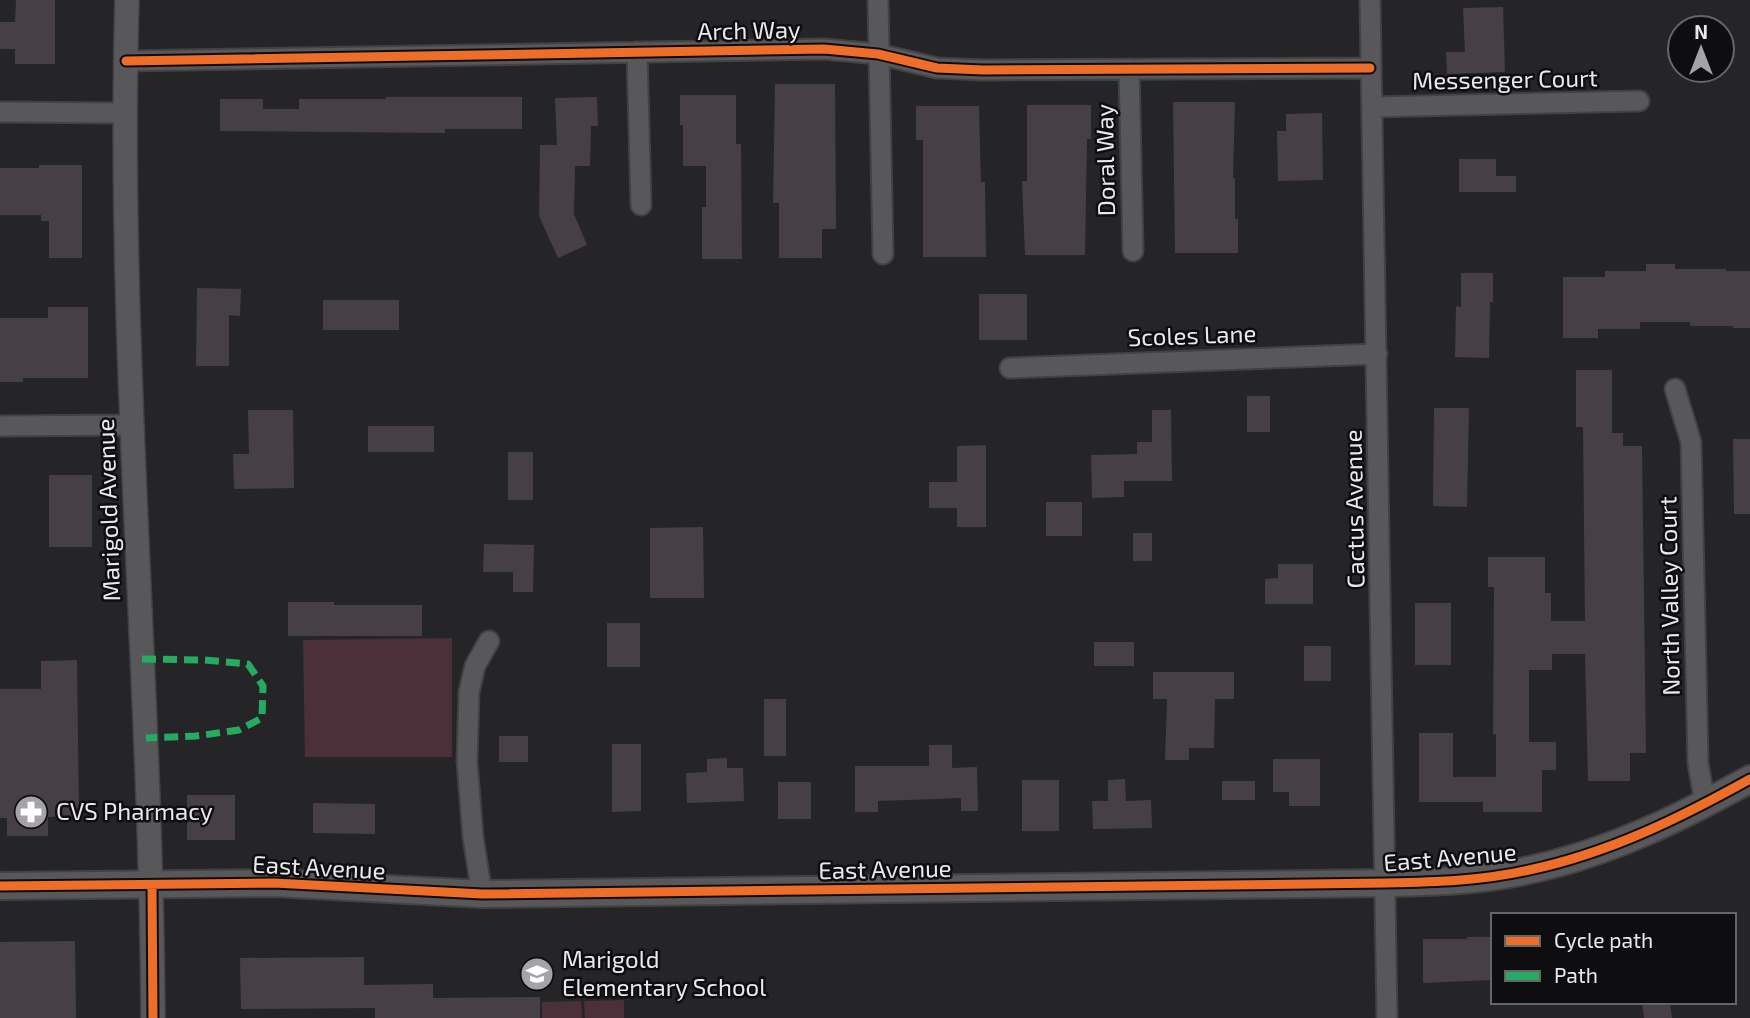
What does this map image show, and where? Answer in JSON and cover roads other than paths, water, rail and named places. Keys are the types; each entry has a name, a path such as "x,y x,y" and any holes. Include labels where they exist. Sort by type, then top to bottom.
{"main road":[{"name":"East Avenue","path":"0,886 274,883 482,894 1456,881 1539,868 1584,856 1638,837 1750,779"}],"street":[{"name":"Marigold Avenue","path":"127,0 125,113 132,425 152,885 153,1018"},
{"path":"878,0 883,254"},
{"name":"Cactus Avenue","path":"1370,0 1387,1018"},
{"name":"Arch Way","path":"125,61 824,49 878,54 937,68 983,70 1370,68"},
{"path":"638,52 641,205"},
{"name":"Doral Way","path":"1129,69 1133,251"},
{"name":"Messenger Court","path":"1371,107 1639,101"},
{"path":"0,112 125,113"},
{"name":"Scoles Lane","path":"1010,368 1377,354"},
{"name":"North Valley Court","path":"1675,389 1691,442 1698,763 1705,804"},
{"path":"0,426 132,425"},
{"path":"482,894 473,837 467,761 469,692 475,666 489,641"}],"place":[{"name":"CVS Pharmacy","path":"31,812"},
{"name":"Marigold Elementary School","path":"537,974"}]}
